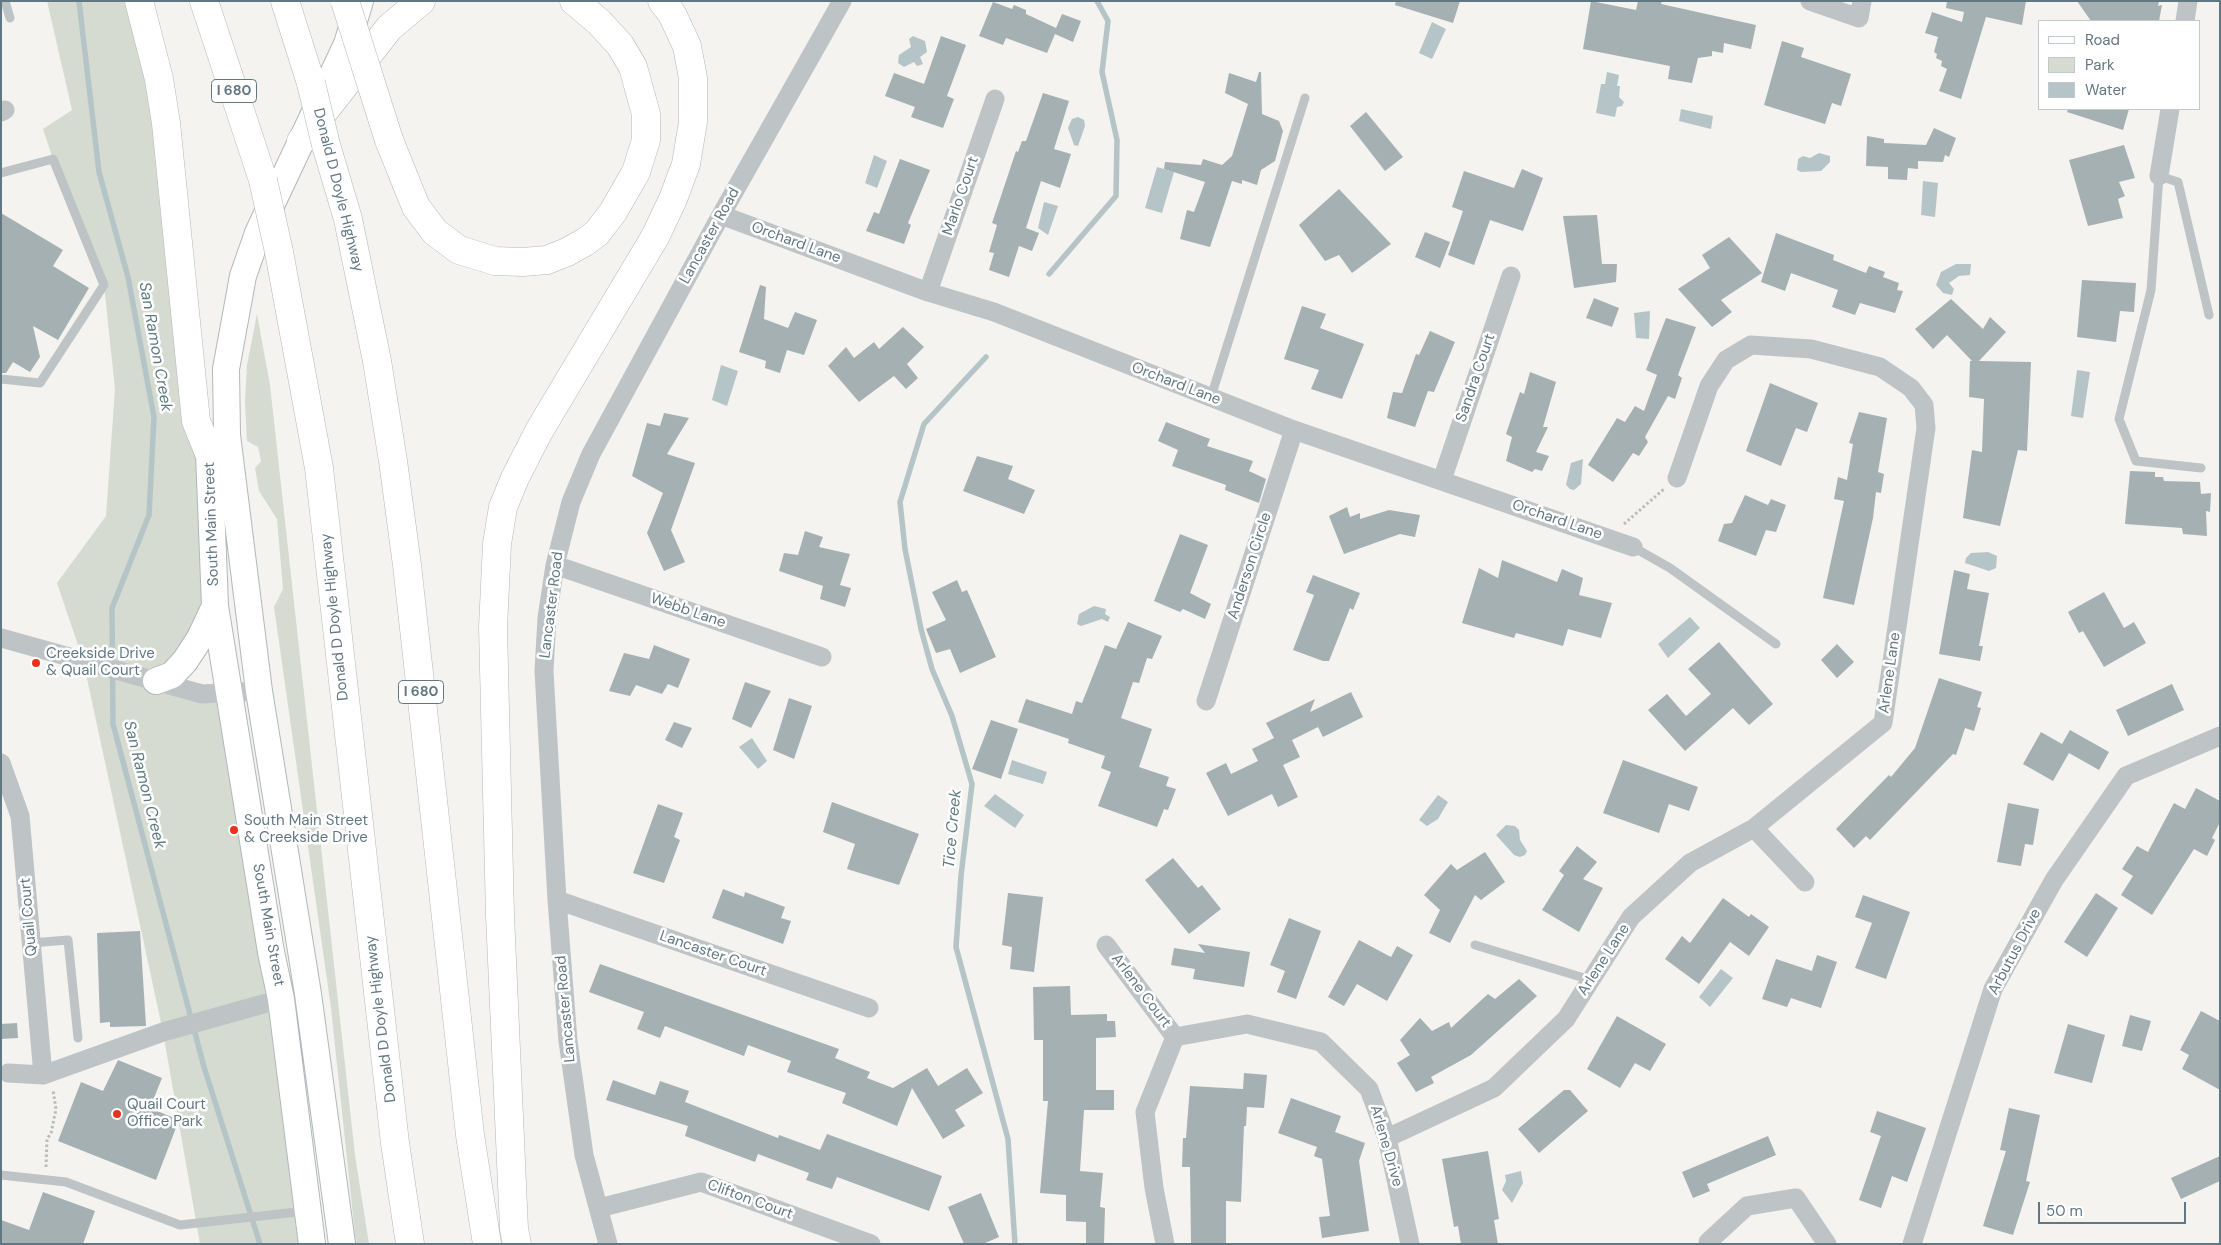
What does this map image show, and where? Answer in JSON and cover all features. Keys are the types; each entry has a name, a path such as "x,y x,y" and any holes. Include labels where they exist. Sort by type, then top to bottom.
{"highway":[{"path":"139,1 159,80 166,124 196,421 218,444"},
{"name":"Donald D Doyle Highway","path":"204,1 264,180 319,468 395,1143 410,1244"},
{"name":"Donald D Doyle Highway","path":"285,1 311,83 314,143 348,219 377,361 393,461 409,585 470,1135 487,1244"},
{"path":"345,1 389,140 416,207 435,232 459,250 495,261 523,262 547,260 567,252 597,233 613,212 636,172 646,140 646,114 633,67 620,45 599,22 574,1"},
{"path":"314,143 390,28 420,1"},
{"path":"517,1244 514,1229 500,915 493,627 497,544 503,507 514,478 539,431 655,236 673,198 686,164 693,122 693,78 687,46 672,14 662,1"}],"main road":[{"name":"South Main Street","path":"312,1244 281,999 271,952 215,606 218,444 226,369 244,276 258,232 314,143 360,1"},
{"name":"South Main Street","path":"218,444 308,994 342,1244"},
{"path":"152,680 172,675 185,661 200,638 215,606"}],"street":[{"name":"Lancaster Road","path":"608,1244 584,1155 568,1041 557,900 544,672 547,618 555,565 571,502 591,454 721,215 842,1"},
{"path":"1810,1 1860,10"},
{"path":"2185,20 2188,1"},
{"name":"Marlo Court","path":"928,292 995,99"},
{"path":"2159,176 2170,110"},
{"name":"Orchard Lane","path":"721,215 928,292 994,312 1294,430 1633,546"},
{"name":"Sandra Court","path":"1442,480 1511,276"},
{"name":"Arlene Lane","path":"1387,1138 1494,1088 1566,1019 1631,917 1690,863 1754,828 1882,723 1926,428 1924,405 1911,388 1880,367 1811,349 1751,345 1726,360 1709,386 1677,478"},
{"name":"Anderson Circle","path":"1206,702 1294,430"},
{"name":"Webb Lane","path":"555,565 822,658"},
{"path":"1,638 202,694 259,691"},
{"name":"Arbutus Drive","path":"1912,1244 1994,989 2054,880 2126,776 2220,736"},
{"name":"Quail Court","path":"1,763 20,816 31,944 46,1073"},
{"path":"1754,828 1805,882"},
{"name":"Lancaster Court","path":"557,900 869,1008"},
{"name":"Arlene Court","path":"1106,945 1175,1037"},
{"path":"5,1072 46,1073 164,1032 281,999"},
{"name":"Arlene Drive","path":"1175,1037 1247,1024 1321,1042 1369,1089 1387,1138 1410,1244"},
{"path":"1165,1244 1154,1188 1145,1112 1175,1037"},
{"name":"Clifton Court","path":"599,1208 700,1182 870,1244"},
{"path":"1708,1242 1747,1206 1796,1198 1827,1244"}],"lane":[{"path":"5,1 10,18"},
{"path":"1211,397 1305,98"},
{"path":"1,173 53,159 104,284 40,383 1,380"},
{"path":"2202,468 2136,461 2119,418 2151,290 2159,176 2178,182 2209,315"},
{"path":"1633,546 1670,568 1776,644"},
{"path":"31,944 68,940 78,1038"},
{"path":"1475,945 1591,980"},
{"path":"1,1176 66,1182 180,1225 309,1210"}],"path":[{"path":"1608,538 1677,478"},
{"path":"46,1073 56,1110 51,1133 47,1139 46,1180"}],"green space":[{"path":"47,1 139,1 215,606 157,681 228,692 312,1244 200,1244 163,1032 83,660 57,583 106,516 115,389 104,285 53,159 43,129 72,110"},
{"path":"257,314 270,385 355,1155 369,1244 356,1244 331,1008 274,607 283,589 277,519 259,491 255,468 261,461 258,447 247,441 245,402 247,365"}],"water":[{"path":"1432,22 1446,29 1432,59 1419,53"},
{"path":"913,36 925,41 927,52 920,57 923,64 917,66 914,62 904,67 898,63 899,55 911,47 909,39"},
{"path":"1607,72 1619,75 1617,86 1620,86 1619,97 1624,102 1622,106 1617,107 1615,117 1596,113 1601,84 1605,84"},
{"path":"1681,109 1713,116 1711,129 1679,121"},
{"path":"1078,117 1084,120 1085,126 1078,146 1074,145 1068,128 1072,119"},
{"path":"1819,153 1830,156 1830,162 1821,171 1801,172 1797,170 1798,159 1803,156 1810,158"},
{"path":"874,155 887,161 877,188 865,183"},
{"path":"1157,167 1174,172 1162,213 1145,208"},
{"path":"1923,181 1938,183 1935,217 1921,215"},
{"path":"1044,202 1058,206 1048,235 1038,228"},
{"path":"1956,264 1971,264 1970,275 1959,276 1949,283 1954,289 1952,295 1943,293 1936,285 1941,272"},
{"path":"1650,311 1649,339 1636,338 1634,313"},
{"path":"721,365 738,371 727,406 712,400"},
{"path":"2077,370 2090,372 2083,418 2071,416"},
{"path":"1583,459 1581,484 1574,490 1570,489 1566,485 1571,463"},
{"path":"1988,552 1997,556 1996,568 1989,571 1965,563 1966,558 1971,553"},
{"path":"1094,606 1106,609 1105,614 1110,617 1108,622 1102,619 1081,626 1077,624 1079,614"},
{"path":"1690,617 1700,628 1668,658 1658,644"},
{"path":"752,738 767,761 758,769 739,747"},
{"path":"1012,760 1047,772 1043,784 1008,774"},
{"path":"995,794 1024,815 1015,828 984,806"},
{"path":"1438,795 1448,802 1438,819 1427,826 1419,820"},
{"path":"1506,825 1515,826 1519,830 1520,840 1527,851 1525,855 1520,857 1514,855 1496,835"},
{"path":"1721,969 1733,978 1710,1007 1699,997"},
{"path":"1521,1171 1523,1183 1512,1203 1502,1190 1506,1181 1505,1175"}],"building":[{"path":"1396,1 1460,1 1453,23 1395,5"},
{"path":"1591,1 1636,10 1638,1 1662,1 1661,4 1756,25 1751,49 1724,43 1723,53 1712,51 1712,56 1698,58 1692,83 1668,79 1670,66 1583,49"},
{"path":"1947,1 2026,1 2022,25 1986,17 1961,99 1939,91 1947,69 1941,66 1942,61 1936,58 1937,54 1934,52 1938,37 1925,33 1932,12 1962,22 1964,12 1946,8"},
{"path":"2077,1 2159,1 2158,6 2162,5 2159,20 2090,20"},
{"path":"993,2 1012,9 1014,5 1026,10 1026,14 1056,28 1062,14 1081,21 1073,42 1055,34 1047,53 1006,38 1003,45 979,36"},
{"path":"941,36 966,45 947,96 954,99 943,128 911,117 915,107 885,96 894,73 924,84"},
{"path":"1782,41 1804,48 1801,57 1851,74 1841,106 1832,103 1825,124 1764,105"},
{"path":"1259,72 1261,72 1262,114 1279,121 1283,131 1275,161 1261,170 1257,185 1242,180 1242,184 1232,181 1210,247 1180,239 1187,210 1194,212 1205,182 1164,169 1165,162 1201,165 1203,159 1222,165 1232,156 1248,104 1225,93 1229,73 1256,82"},
{"path":"1043,93 1069,101 1054,149 1071,154 1060,188 1041,181 1026,228 1039,233 1032,251 1019,246 1009,277 989,270 994,253 989,252 997,225 992,223 1016,151 1018,152 1022,141 1026,141"},
{"path":"2068,110 2129,110 2123,130 2067,112"},
{"path":"1366,112 1403,157 1385,171 1350,126"},
{"path":"1934,128 1956,138 1949,157 1945,155 1943,162 1918,161 1918,169 1908,168 1907,180 1888,179 1888,167 1866,166 1867,136 1884,139 1884,143 1926,145"},
{"path":"2124,145 2135,178 2119,182 2125,196 2118,199 2123,218 2088,226 2069,160"},
{"path":"900,159 930,170 908,223 911,225 904,244 866,231 874,212 879,214"},
{"path":"1522,169 1543,178 1523,231 1490,220 1474,265 1448,255 1463,211 1452,207 1464,171 1514,188"},
{"path":"1339,189 1391,244 1352,273 1339,255 1325,261 1299,225"},
{"path":"1,213 63,250 53,266 89,288 58,340 33,326 40,357 30,372 13,362 6,373 1,373"},
{"path":"1597,215 1602,264 1617,264 1616,282 1574,288 1563,216"},
{"path":"1425,232 1450,242 1440,268 1415,257"},
{"path":"1776,233 1834,255 1833,260 1866,273 1869,266 1885,272 1883,277 1899,283 1897,290 1903,291 1895,313 1860,303 1855,315 1832,307 1838,290 1791,273 1785,291 1761,282"},
{"path":"1729,237 1762,273 1721,300 1732,312 1712,327 1678,289 1710,268 1702,255"},
{"path":"2082,280 2136,283 2134,312 2120,311 2116,342 2077,337"},
{"path":"760,285 766,287 764,319 788,328 795,312 817,320 804,355 787,350 780,373 765,368 766,361 739,352"},
{"path":"1594,298 1619,308 1612,327 1586,318"},
{"path":"1951,299 1983,329 1990,317 2006,332 1979,361 2031,362 2027,451 2018,450 2000,526 1963,518 1972,450 1982,452 1984,399 1969,397 1970,361 1972,361 1947,335 1933,349 1915,329"},
{"path":"1302,306 1326,314 1320,328 1364,344 1342,399 1311,389 1319,370 1284,359"},
{"path":"1666,318 1696,327 1678,375 1682,378 1675,399 1668,396 1645,437 1648,442 1639,456 1633,453 1613,482 1588,465 1617,418 1625,422 1635,406 1644,411 1657,375 1646,370"},
{"path":"903,327 924,347 907,364 918,378 906,389 894,376 859,402 828,366 846,347 854,358 874,342 879,349"},
{"path":"1430,331 1455,342 1434,392 1428,391 1415,427 1387,418 1393,392 1402,393 1416,354 1419,355"},
{"path":"1530,372 1556,382 1543,427 1548,427 1536,452 1549,456 1542,471 1535,469 1532,472 1506,461 1512,437 1506,434 1520,392 1524,394"},
{"path":"1770,383 1818,403 1807,432 1796,428 1781,466 1746,451"},
{"path":"1859,412 1887,418 1878,472 1884,474 1881,493 1876,492 1873,518 1854,605 1823,598 1844,501 1834,499 1838,477 1847,480 1853,444 1849,443"},
{"path":"664,413 689,418 667,454 695,463 671,530 685,562 664,571 647,533 663,493 632,476 647,423 660,426"},
{"path":"1166,422 1210,439 1207,446 1253,461 1249,471 1266,479 1259,503 1225,490 1226,485 1172,466 1178,450 1158,441"},
{"path":"977,456 1013,466 1008,479 1035,490 1024,514 963,491"},
{"path":"2130,471 2155,472 2155,477 2163,477 2164,481 2200,482 2201,494 2211,493 2210,512 2206,511 2207,536 2183,534 2182,528 2125,524"},
{"path":"1745,495 1768,505 1771,499 1786,505 1776,532 1766,530 1756,556 1718,541 1724,524 1732,523"},
{"path":"1347,507 1350,517 1360,513 1360,519 1389,510 1420,515 1415,537 1400,534 1344,554 1329,516"},
{"path":"805,531 823,537 819,547 850,554 840,585 851,588 845,607 820,599 823,586 779,571 784,553 798,555"},
{"path":"1180,534 1208,545 1190,593 1211,604 1205,619 1183,609 1180,612 1154,601"},
{"path":"1502,560 1557,582 1562,569 1583,578 1579,595 1612,603 1601,638 1568,629 1563,646 1516,633 1514,638 1462,623 1479,568 1498,578"},
{"path":"1954,570 1970,574 1967,589 1989,593 1979,646 1983,646 1980,661 1939,654"},
{"path":"1313,575 1360,593 1353,610 1350,608 1329,661 1323,661 1293,650 1314,595 1306,592"},
{"path":"957,580 962,592 967,590 996,657 960,673 950,649 936,653 926,629 946,620 932,592"},
{"path":"2104,592 2124,628 2134,622 2146,643 2104,667 2083,631 2079,633 2068,612"},
{"path":"1128,622 1162,636 1152,659 1147,658 1139,683 1133,682 1121,718 1152,729 1139,767 1169,777 1166,786 1176,789 1168,810 1164,809 1157,827 1098,806 1111,772 1101,768 1105,756 1068,743 1069,739 1018,722 1026,699 1072,714 1076,701 1082,703 1105,645 1116,649"},
{"path":"1719,642 1773,704 1749,725 1733,708 1685,751 1648,710 1667,694 1686,716 1711,694 1688,669"},
{"path":"1837,644 1854,662 1837,678 1821,660"},
{"path":"654,645 690,659 678,688 668,684 662,694 636,685 630,696 609,691 624,653 649,659"},
{"path":"1939,678 1982,692 1977,707 1981,708 1974,731 1965,728 1956,755 1953,754 1870,840 1866,836 1854,848 1836,829 1889,775 1891,777 1915,748"},
{"path":"745,682 771,691 751,728 732,719"},
{"path":"2172,684 2184,710 2128,736 2116,710"},
{"path":"1351,692 1363,717 1323,737 1318,727 1292,740 1300,757 1283,765 1298,797 1278,807 1272,794 1228,816 1206,773 1226,763 1231,774 1258,761 1252,749 1274,738 1266,723 1315,699 1310,712"},
{"path":"789,698 812,706 794,759 773,750"},
{"path":"991,720 1018,729 1001,779 972,769"},
{"path":"674,722 692,728 682,748 665,740"},
{"path":"2070,730 2109,752 2099,770 2069,753 2053,781 2023,764 2041,732 2062,744"},
{"path":"1623,760 1698,787 1689,811 1669,804 1659,833 1603,813"},
{"path":"2196,788 2220,801 2220,822 2212,838 2215,840 2207,856 2194,849 2152,915 2121,895 2133,876 2122,869 2137,846 2148,852 2174,803 2185,809"},
{"path":"832,802 919,834 899,885 847,869 855,844 823,832"},
{"path":"2008,803 2039,809 2033,845 2025,844 2021,866 1997,862"},
{"path":"658,804 683,813 674,837 680,840 664,883 633,873"},
{"path":"1577,846 1597,862 1583,879 1603,888 1579,932 1542,910 1564,875 1559,871"},
{"path":"1485,852 1505,882 1481,900 1475,895 1450,943 1429,933 1440,910 1424,895 1451,864 1457,870"},
{"path":"1173,858 1198,888 1202,885 1221,909 1189,934 1145,880"},
{"path":"723,889 744,897 745,892 785,907 781,918 791,921 783,944 712,918"},
{"path":"1008,893 1043,897 1034,972 1010,969 1012,947 1002,945"},
{"path":"2096,893 2118,908 2087,957 2064,942"},
{"path":"1863,895 1910,912 1886,979 1855,968 1872,923 1855,917"},
{"path":"1723,898 1749,917 1751,914 1769,927 1749,956 1730,942 1699,984 1665,959 1682,936 1690,943"},
{"path":"1289,918 1321,931 1296,999 1277,992 1285,971 1270,965"},
{"path":"140,931 146,1026 110,1027 110,1022 100,1023 97,933"},
{"path":"1359,940 1391,957 1397,946 1413,955 1387,1001 1357,984 1344,1006 1328,997"},
{"path":"1198,944 1250,952 1244,987 1193,979 1195,969 1171,965 1174,948 1205,953"},
{"path":"1817,955 1837,962 1821,1008 1791,998 1787,1007 1762,999 1776,959 1812,971"},
{"path":"600,964 839,1049 835,1058 870,1072 867,1078 893,1088 927,1068 938,1086 967,1068 983,1093 955,1110 965,1126 943,1139 912,1088 897,1126 842,1103 846,1093 787,1072 791,1061 748,1045 744,1056 665,1026 660,1038 637,1029 644,1012 589,992"},
{"path":"1519,979 1537,996 1471,1055 1431,1077 1434,1083 1416,1092 1397,1063 1410,1055 1400,1040 1420,1018 1432,1031 1449,1022 1451,1028 1488,994 1495,999"},
{"path":"1070,986 1071,1015 1107,1014 1107,1021 1115,1021 1116,1037 1096,1038 1096,1090 1114,1090 1114,1110 1084,1110 1080,1171 1103,1173 1100,1207 1105,1208 1104,1244 1086,1244 1086,1222 1066,1221 1066,1195 1040,1193 1048,1101 1043,1101 1043,1040 1034,1040 1033,987"},
{"path":"2201,1011 2220,1021 2220,1090 2182,1069 2189,1055 2180,1050"},
{"path":"2130,1015 2151,1021 2142,1051 2122,1046"},
{"path":"1617,1016 1666,1044 1650,1071 1635,1063 1620,1088 1587,1069"},
{"path":"17,1023 18,1038 1,1039 1,1024"},
{"path":"2068,1024 2105,1035 2092,1083 2054,1073"},
{"name":"Quail Court Office Park","path":"118,1060 162,1078 150,1108 179,1120 156,1180 58,1141 81,1082 103,1091"},
{"path":"1244,1073 1267,1075 1264,1108 1247,1107 1246,1126 1244,1126 1241,1202 1226,1201 1226,1244 1191,1244 1190,1167 1182,1167 1183,1138 1186,1138 1190,1086 1243,1089"},
{"path":"613,1080 655,1095 660,1081 689,1091 685,1102 778,1138 779,1135 820,1150 827,1134 942,1176 929,1211 837,1177 832,1189 806,1180 809,1173 758,1154 755,1162 685,1136 688,1126 606,1100"},
{"path":"1564,1090 1570,1090 1588,1111 1539,1153 1518,1129"},
{"path":"1291,1098 1341,1116 1335,1132 1365,1143 1359,1161 1369,1231 1322,1238 1319,1217 1330,1216 1322,1159 1314,1156 1317,1147 1278,1133"},
{"path":"2009,1108 2040,1115 2026,1181 2030,1182 2013,1235 1983,1226 2006,1151 2000,1150"},
{"path":"1877,1111 1926,1128 1907,1182 1892,1176 1881,1208 1859,1200 1881,1136 1870,1132"},
{"path":"1768,1136 1776,1155 1707,1184 1710,1191 1693,1198 1682,1172"},
{"path":"1488,1151 1499,1219 1494,1220 1498,1244 1461,1244 1458,1226 1454,1227 1442,1159"},
{"path":"2220,1156 2220,1181 2181,1199 2171,1178"},
{"path":"43,1192 95,1211 83,1244 1,1244 1,1220 29,1230"},
{"path":"981,1193 999,1237 983,1244 964,1244 948,1207"}],"waterway":[{"name":"San Ramon Creek","path":"79,1 99,172 128,277 154,417 149,515 112,608 113,724 204,1067 260,1244"},
{"name":"Tice Creek","path":"1049,274 1116,196 1117,140 1102,72 1108,21 1097,1"},
{"name":"Tice Creek","path":"986,357 924,424 900,502 905,549 921,629 932,669 952,716 972,784 961,876 956,947 1008,1139 1015,1244"}],"place":[{"name":"Creekside Drive & Quail Court","path":"36,663"},
{"name":"South Main Street & Creekside Drive","path":"234,830"},
{"name":"Quail Court Office Park","path":"117,1114"}]}
